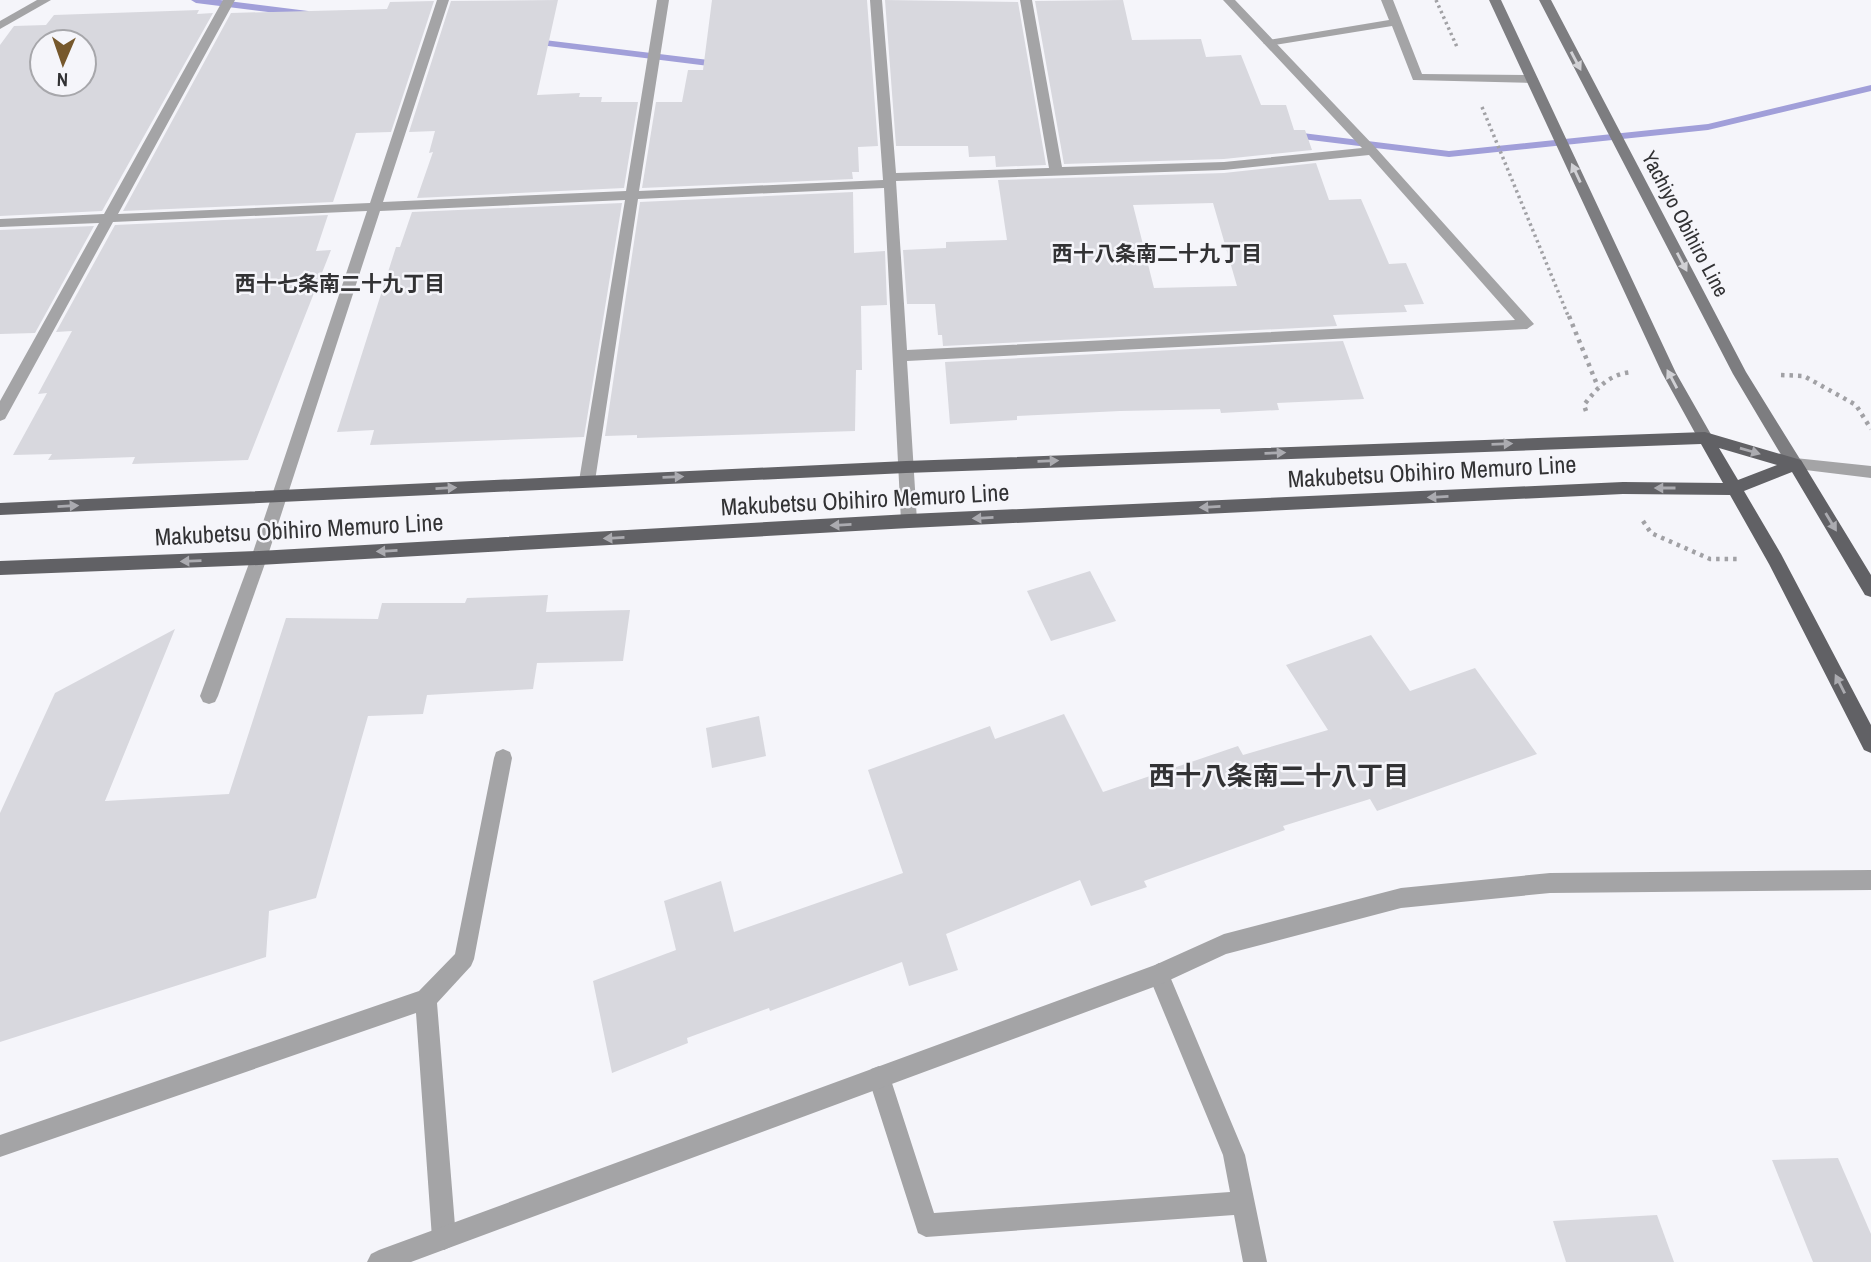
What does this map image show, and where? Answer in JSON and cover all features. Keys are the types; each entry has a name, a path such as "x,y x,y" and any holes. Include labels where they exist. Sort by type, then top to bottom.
{"main road":[{"path":"1495,0 1669,373 1775,559 1871,744"},
{"name":"Yachiyo Obihiro Line","path":"1545,0 1740,374 1795,464"},
{"name":"Makubetsu Obihiro Memuro Line","path":"0,509 906,467 1600,440 1705,439 1795,464"},
{"path":"1795,464 1871,590"},
{"name":"Makubetsu Obihiro Memuro Line","path":"0,568 259,558 909,522 1609,489 1733,489 1795,464"}],"street":[{"path":"0,26 45,0"},
{"path":"0,415 229,0"},
{"path":"209,696 280,496 443,0"},
{"path":"587,481 663,0"},
{"path":"876,0 890,180 909,522"},
{"path":"1026,0 1056,170"},
{"path":"899,356 1527,324 1372,151 1228,0"},
{"path":"1388,0 1417,77 1532,79"},
{"path":"1269,43 1396,22"},
{"path":"0,223 375,208 1056,170 1224,166 1372,151"},
{"path":"1795,464 1871,472"},
{"path":"0,1146 426,999 464,959 503,758"},
{"path":"379,1262 1159,974 1224,944 1402,898 1550,883 1871,880"},
{"path":"1159,974 1234,1155 1255,1262"},
{"path":"426,999 444,1238"},
{"path":"879,1077 926,1225 1244,1203"}],"path":[{"path":"1436,0 1598,387"}],"building":[{"path":"558,0 537,95 580,93 579,97 602,97 601,102 638,102 624,188 417,198 433,152 429,153 435,131 409,132 451,1"},
{"path":"712,0 867,0 878,146 858,147 859,172 852,172 853,179 642,188 656,102 682,102 688,70 703,70"},
{"path":"885,0 1018,2 1046,165 996,167 995,156 969,157 968,146 896,146"},
{"path":"1123,0 1132,40 1201,39 1206,57 1241,55 1261,105 1286,105 1294,130 1305,130 1312,150 1224,159 1064,164 1035,1"},
{"path":"434,1 391,132 356,133 333,202 123,211 231,13 387,9 390,2"},
{"path":"199,10 197,14 213,13 102,211 0,216 0,45 14,26 46,25 54,15"},
{"path":"1316,163 1329,200 1361,199 1389,264 1406,263 1424,304 1404,305 1407,312 1333,315 1337,326 943,346 942,335 938,335 935,304 907,304 903,250 946,248 946,242 1007,240 998,180 1224,173","holes":["1213,203 1237,286 1154,288 1133,205"]},
{"path":"853,192 854,253 885,251 887,305 861,306 862,370 856,370 855,431 637,438 637,435 605,436 640,202"},
{"path":"622,203 584,437 370,445 374,430 337,432 396,247 400,247 412,212"},
{"path":"328,215 316,251 331,250 248,460 132,464 135,457 48,460 52,454 13,455 47,393 38,394 72,331 56,332 115,225"},
{"path":"94,226 35,333 0,334 0,230"},
{"path":"1343,341 1364,399 1277,403 1279,410 1221,413 1220,409 1120,411 1017,416 1017,420 950,424 945,362"},
{"path":"1090,571 1116,621 1051,641 1027,591"},
{"path":"548,595 546,612 630,610 623,661 537,663 533,689 427,695 423,714 368,716 316,898 269,911 266,957 0,1042 0,813 55,693 175,629 105,801 229,794 286,618 378,619 382,603 465,603 467,598"},
{"path":"1371,635 1410,691 1475,668 1537,754 1377,811 1370,799 1283,826 1285,830 1144,881 1147,887 1091,906 1080,880 946,934 958,970 909,986 902,962 770,1011 769,1008 687,1038 688,1043 612,1073 593,981 676,950 664,901 721,881 734,932 903,873 868,770 990,726 995,739 1064,714 1103,792 1238,746 1243,755 1328,730 1286,665"},
{"path":"759,716 766,756 712,768 706,728"},
{"path":"1838,1158 1871,1234 1871,1262 1813,1262 1772,1160"},
{"path":"1657,1215 1674,1262 1566,1262 1553,1221"}],"waterway":[{"path":"196,0 308,14"},
{"path":"528,41 725,65"},
{"path":"1286,134 1449,154 1708,127 1871,88"}],"district":[{"name":"西十八条南二十九丁目","path":"1157,254"},
{"name":"西十七条南二十九丁目","path":"340,284"},
{"name":"西十八条南二十八丁目","path":"1279,776"}]}
